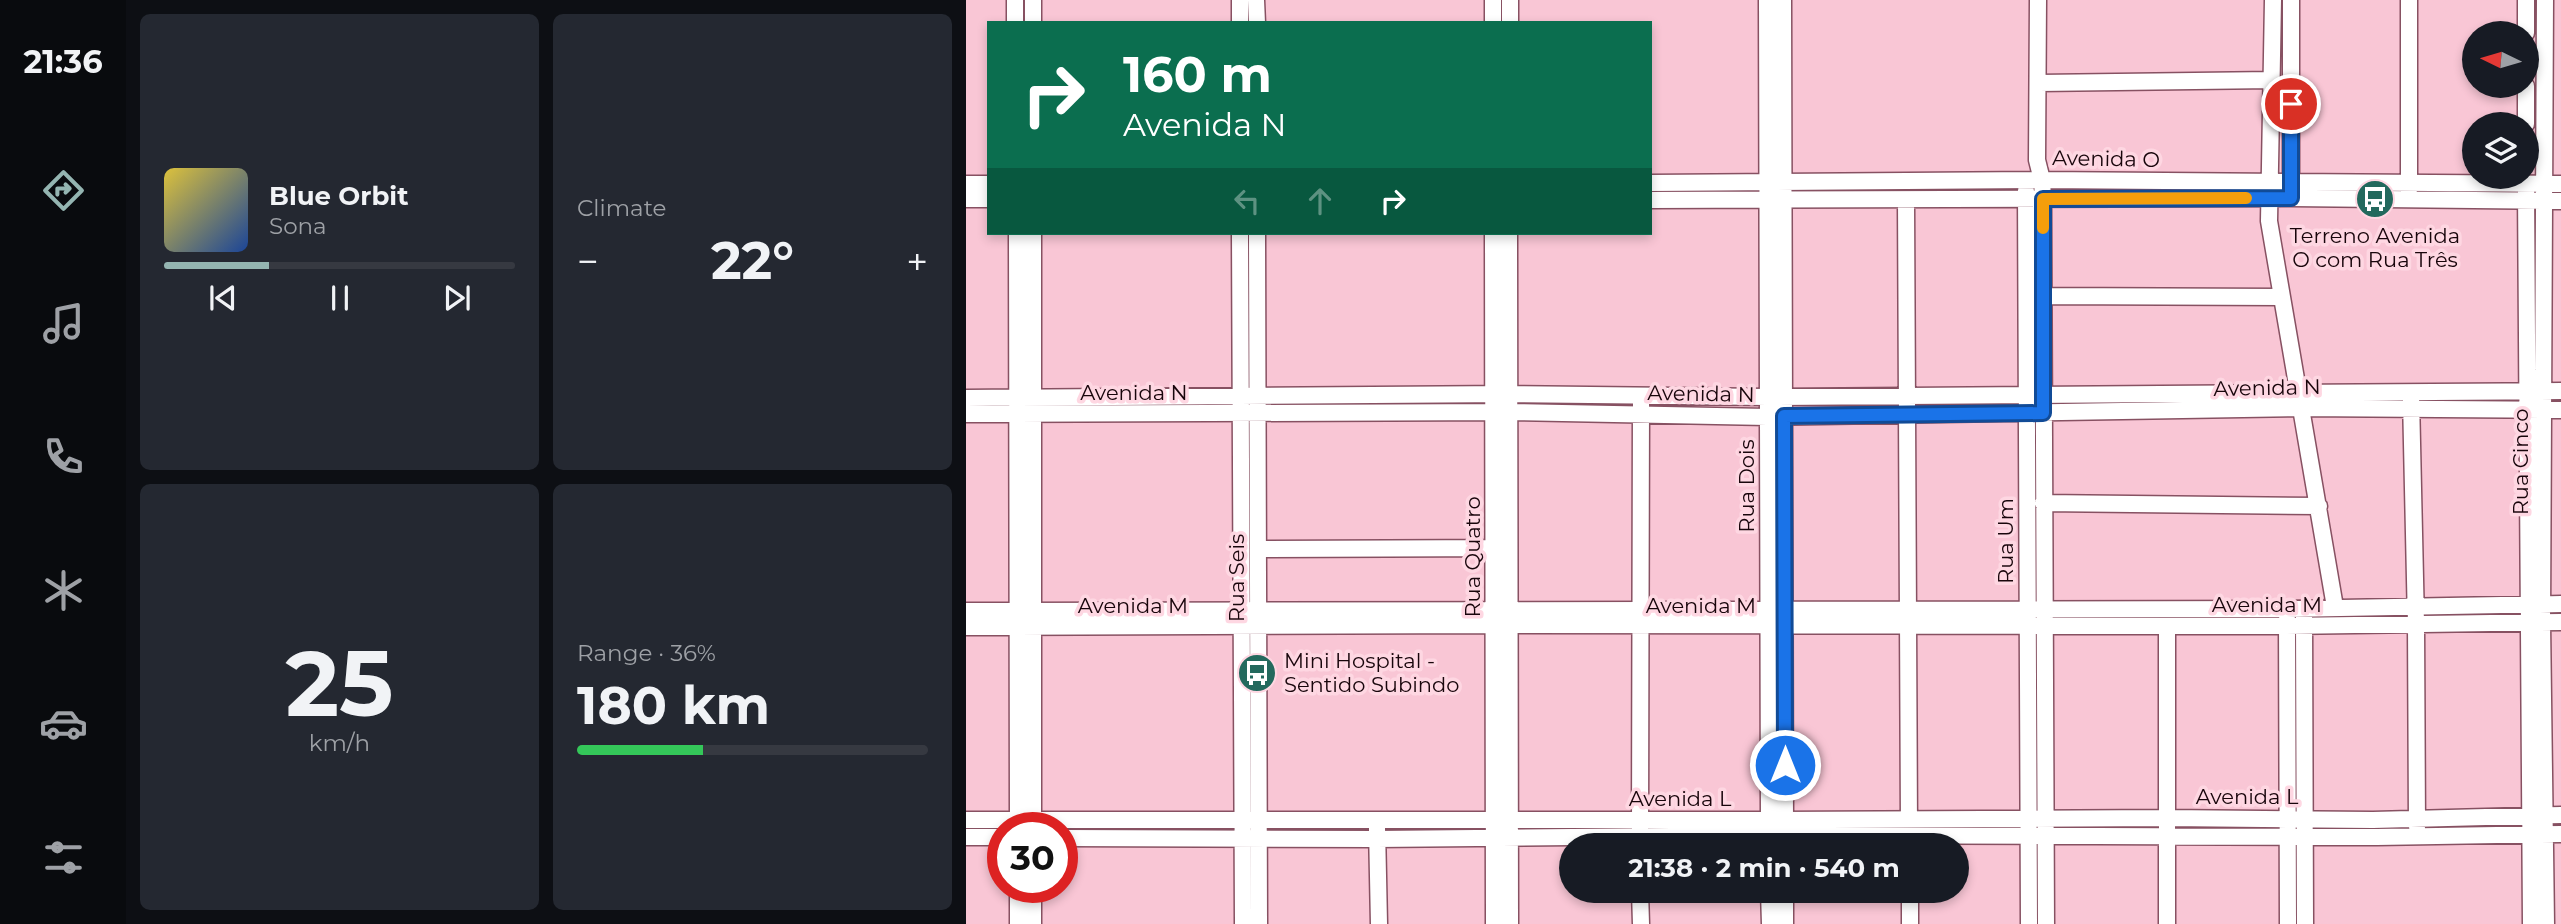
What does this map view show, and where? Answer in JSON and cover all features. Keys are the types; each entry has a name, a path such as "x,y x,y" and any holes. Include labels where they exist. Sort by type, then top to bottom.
{"street":[{"path":"1015,0 1015,21"},
{"path":"1033,0 1033,21"},
{"path":"1240,0 1240,21"},
{"path":"1256,0 1256,21"},
{"path":"1493,0 1493,21"},
{"path":"1510,0 1510,21"},
{"name":"Rua Dois","path":"1767,0 1775,183 1777,833"},
{"name":"Rua Dois","path":"1775,183 1783,0"},
{"name":"Rua Um","path":"2038,0 2038,160 2034,180 2025,199 2035,394 2037,819 2045,837 2046,924"},
{"path":"2273,0 2269,190 2272,241 2335,607"},
{"path":"2291,0 2291,190"},
{"path":"2409,0 2409,200"},
{"path":"2526,0 2526,21"},
{"name":"Rua Cinco","path":"2534,391 2544,192 2545,0"},
{"path":"2039,83 2272,79"},
{"name":"Avenida O","path":"1652,183 2034,180 2269,190"},
{"name":"Rua Um","path":"2034,180 2043,199 2043,296 2035,394"},
{"name":"Avenida O","path":"1652,200 2043,199 2462,181"},
{"path":"966,184 987,184"},
{"name":"Avenida O","path":"2291,190 2409,200 2526,201 2561,184"},
{"name":"Rua Cinco","path":"2526,189 2535,410 2535,622 2545,816 2546,924"},
{"name":"Avenida O","path":"2539,189 2561,201"},
{"path":"966,199 987,199"},
{"path":"1906,200 1909,833"},
{"path":"1017,235 1016,407 1026,620"},
{"path":"1026,812 1026,620 1033,406 1033,235"},
{"name":"Rua Seis","path":"1241,235 1258,549 1251,618"},
{"name":"Rua Seis","path":"1250,397 1257,235"},
{"name":"Rua Quatro","path":"1493,235 1501,395"},
{"name":"Rua Quatro","path":"1494,924 1502,837 1501,395 1509,235"},
{"path":"2043,296 2282,297"},
{"path":"2411,391 2417,837"},
{"name":"Avenida N","path":"1033,406 1251,414 1501,413 1775,417 2035,413 2300,400 2411,391 2561,391"},
{"name":"Avenida N","path":"966,414 1016,407 1250,397 1501,395 1776,397 2035,394 2300,400 2411,409 2561,410"},
{"path":"1640,833 1641,396"},
{"name":"Avenida N","path":"966,398 1016,407"},
{"name":"Rua Um","path":"2035,413 2043,503 2036,609"},
{"name":"Rua Seis","path":"1243,924 1251,838 1251,414"},
{"path":"2043,503 2319,506"},
{"path":"1258,549 1502,548"},
{"name":"Avenida M","path":"1776,619 1908,610 2295,609 2561,604"},
{"path":"2288,924 2296,837 2304,626 2295,609"},
{"path":"2295,609 2287,626 2296,818"},
{"name":"Avenida M","path":"966,611 1026,620"},
{"name":"Avenida M","path":"966,627 1026,620 1502,617 1776,619 1908,627 2561,622"},
{"path":"2167,626 2167,924"},
{"name":"Avenida L","path":"1918,833 2037,819 2417,819 2545,816"},
{"name":"Avenida L","path":"1078,823 1502,819 1631,833"},
{"name":"Rua Um","path":"2029,924 2028,837 2037,819"},
{"name":"Avenida L","path":"966,820 987,821"},
{"path":"1377,821 1379,924"},
{"name":"Rua Cinco","path":"2531,924 2545,834"},
{"name":"Avenida L","path":"1969,836 2417,837 2545,834"},
{"name":"Avenida L","path":"1078,838 1377,839 1559,836"},
{"path":"966,837 987,837"},
{"name":"Rua Quatro","path":"1502,837 1510,924"},
{"path":"2296,837 2305,924"},
{"name":"Rua Seis","path":"1251,838 1259,924"},
{"path":"1018,903 1018,924"},
{"path":"1033,903 1033,924"},
{"path":"1640,903 1641,924"},
{"path":"1769,903 1770,924"},
{"path":"1785,903 1785,924"},
{"path":"1910,903 1910,924"}],"slow traffic":[{"path":"2043,228 2043,199 2246,198"}],"place":[{"name":"Terreno Avenida O com Rua Três","path":"2375,199"},
{"name":"Mini Hospital - Sentido Subindo","path":"1257,673"}],"route":[{"path":"1785,765 1784,416 2043,413 2043,199 2291,198 2291,104"}]}
